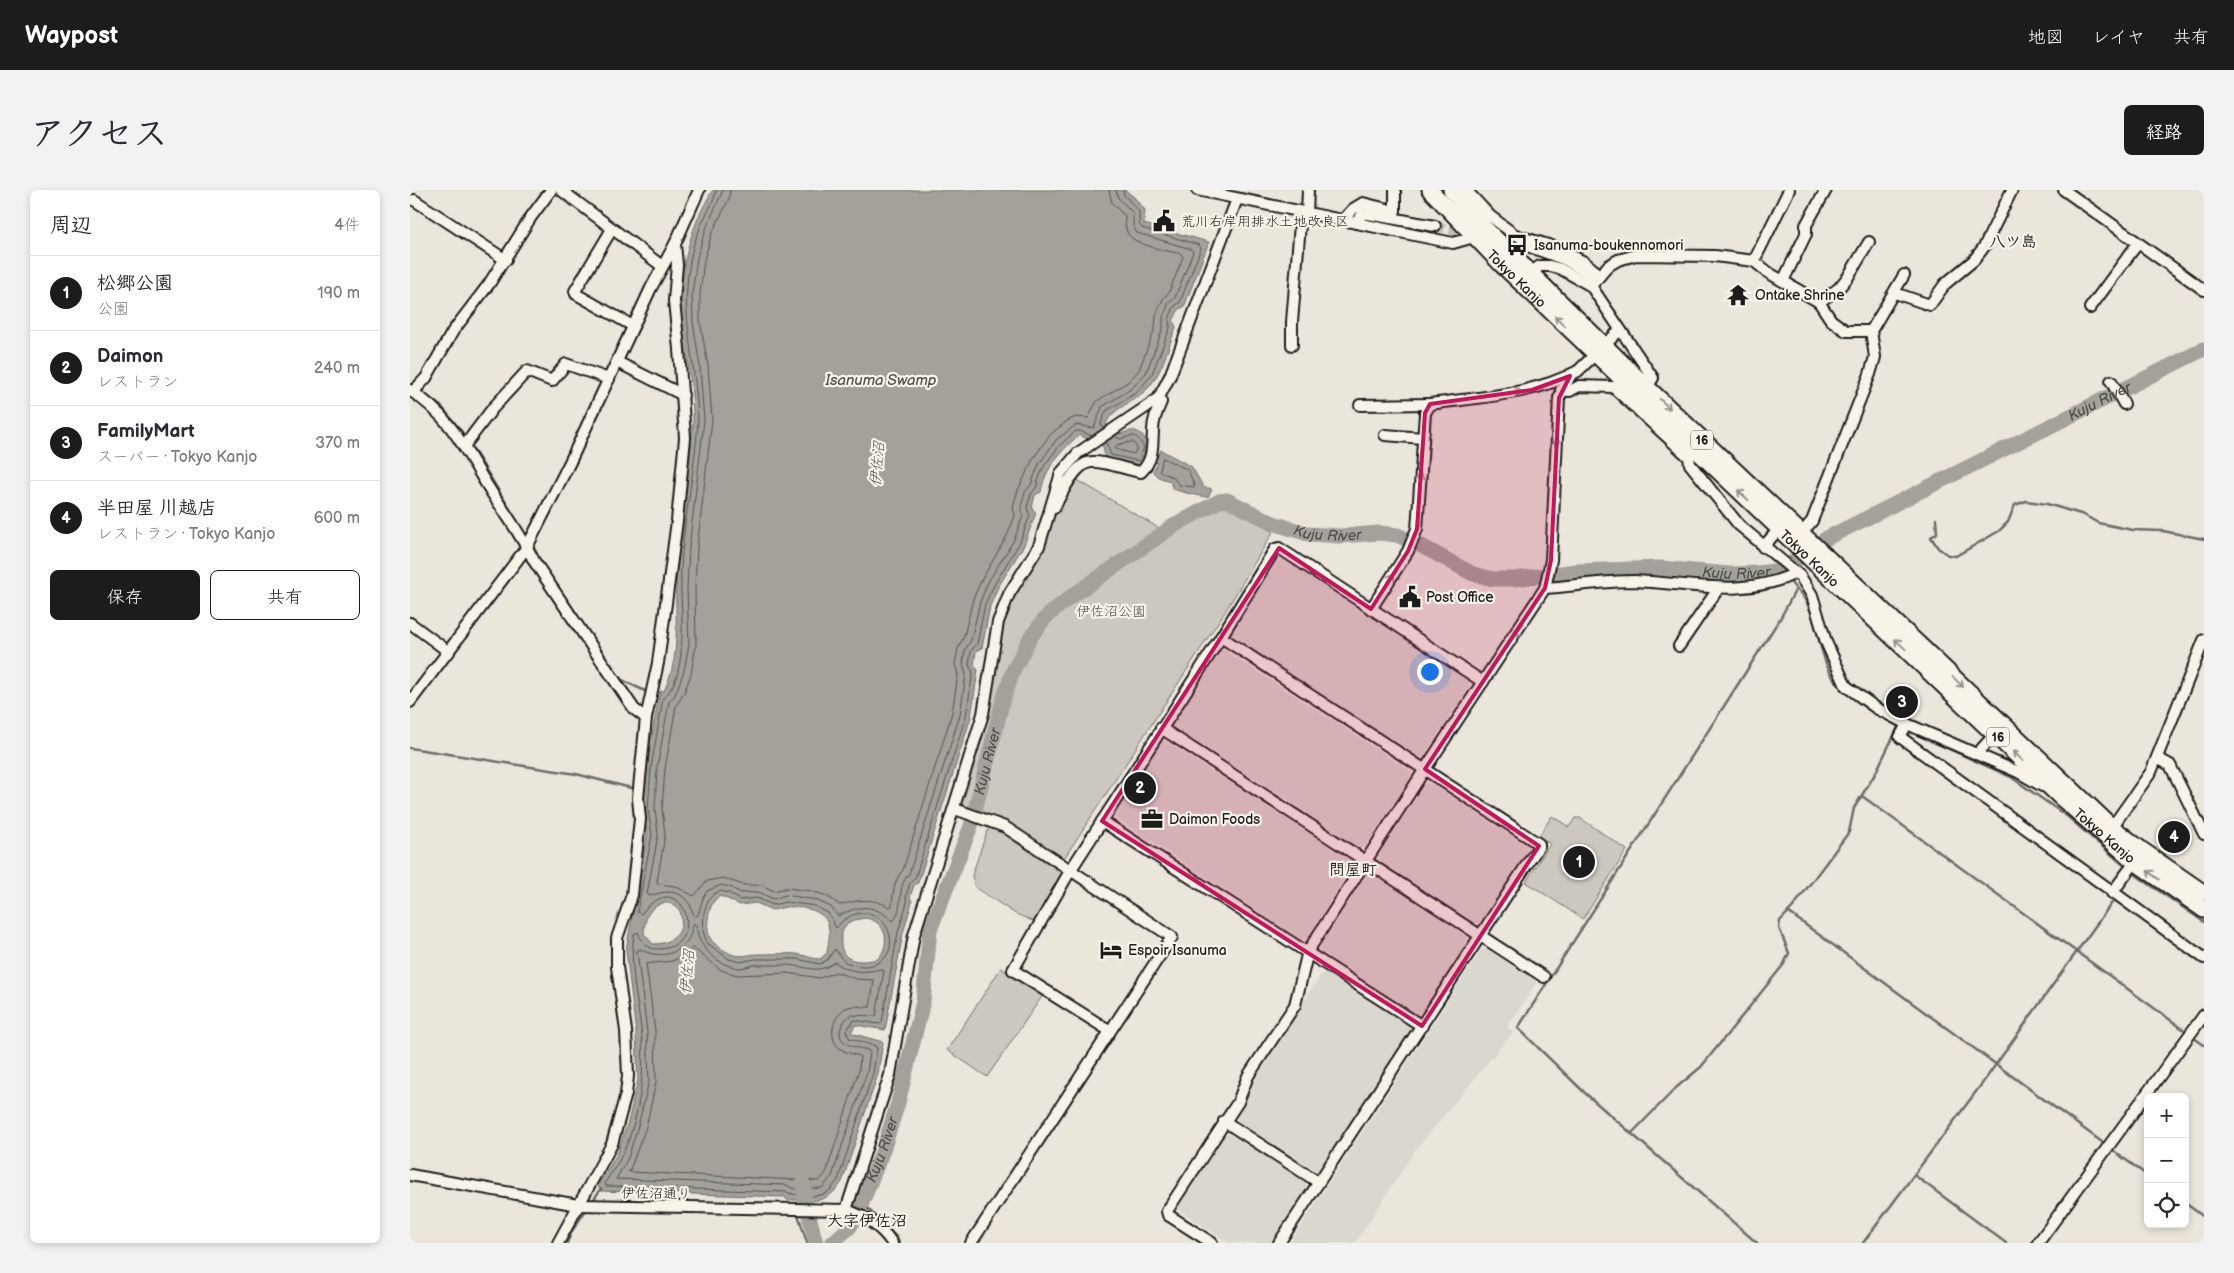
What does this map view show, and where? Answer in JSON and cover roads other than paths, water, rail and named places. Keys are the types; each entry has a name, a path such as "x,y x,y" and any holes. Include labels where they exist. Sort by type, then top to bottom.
{"highway":[{"name":"Tokyo Kanjo","path":"1430,190 1530,272 1690,451 1779,529 1816,557 2112,827 2201,897"},
{"name":"Tokyo Kanjo","path":"1451,190 1479,232 1600,350 1647,387 1801,534 1816,557 2060,796 2135,862 2201,897"}],"street":[{"path":"551,190 531,217 506,260 453,331 426,378 412,391 434,407 465,445 482,476 528,547 534,561 634,709 646,718"},
{"path":"561,190 662,266"},
{"path":"410,702 528,547 662,266 675,244 699,190"},
{"path":"1197,190 1453,242 1479,232"},
{"path":"1292,345 1292,322 1308,190"},
{"path":"1342,220 1353,209 1364,203 1395,211 1395,190"},
{"path":"1466,190 1490,216 1515,235 1555,247 1584,262 1596,280 1620,330 1653,378 1647,387"},
{"path":"1754,261 1789,190"},
{"path":"1783,281 1806,234 1806,225 1825,190"},
{"path":"1895,293 1930,305 1945,284 1974,260 1984,247 2012,190"},
{"path":"2064,190 2204,290"},
{"path":"414,198 506,260"},
{"path":"848,1211 890,1075 914,935 955,809 983,714 998,622 1009,594 1039,546 1061,473 1078,453 1158,399 1170,376 1237,199"},
{"path":"1356,223 1363,213 1435,226"},
{"path":"612,229 575,291 576,294 633,326"},
{"path":"1818,302 1838,289 1869,242"},
{"path":"2090,308 2138,242"},
{"path":"558,1243 612,1144 626,1094 628,1076 626,1031 617,967 617,938 632,895 640,819 638,798 646,718 658,663 677,522 685,438 674,301 677,265 675,244"},
{"path":"1522,244 1566,260 1596,280"},
{"path":"1596,280 1608,266 1618,260 1636,254 1731,257 1754,261 1818,302 1831,320 1846,331 1871,331"},
{"path":"1530,272 1540,266 1556,268 1596,280"},
{"path":"1801,534 1812,521 1870,374 1875,358 1871,331 1904,276"},
{"path":"1360,405 1430,404 1532,390 1570,376 1578,371 1620,330"},
{"path":"617,362 683,395"},
{"path":"465,445 493,408 526,371 552,381 566,364 609,379"},
{"path":"1212,1243 1168,1215 1167,1211 1238,1102 1248,1076 1296,1005 1308,952 1425,769 1545,588 1551,562 1557,416 1561,390 1570,376"},
{"path":"2112,381 2124,404"},
{"path":"1561,390 1570,391 1579,386 1613,387 1690,451 1690,464 1739,525 1798,574 1812,595 1826,642 1846,686 1876,708 1907,724 2018,772 2060,796"},
{"path":"1044,529 1062,493 1073,475 1084,463 1093,461 1141,472 1146,467 1154,450 1152,430 1161,402 1158,399"},
{"path":"1371,609 1408,552 1417,529 1425,413 1430,404"},
{"path":"1385,435 1423,438"},
{"path":"1764,547 1779,529"},
{"path":"1110,1031 1013,970 1070,871 1221,637 1275,549 1279,548 1483,682"},
{"path":"1545,588 1632,581 1718,589 1760,586 1777,583 1798,574 1816,557"},
{"path":"1680,646 1718,589"},
{"path":"410,623 449,652"},
{"path":"1221,637 1539,844 1279,1243"},
{"path":"2112,827 2160,759 2204,640"},
{"path":"1907,724 1900,737 2204,958"},
{"path":"1161,728 1544,977"},
{"path":"1977,754 1995,734"},
{"path":"2160,759 2170,765 2204,834"},
{"path":"955,809 1005,827 1172,937 971,1243"},
{"path":"1102,821 1422,1026"},
{"path":"2112,892 2135,862"},
{"path":"2038,1243 2204,1015"},
{"path":"1224,1121 1318,1182"},
{"name":"伊佐沼通り","path":"410,1175 578,1205 848,1211 864,1216 888,1237 892,1243"}],"water":[{"name":"Isanuma Swamp","path":"713,190 1125,190 1145,210 1144,224 1209,242 1184,307 1179,309 1173,321 1176,327 1158,374 1144,392 1114,413 1106,424 1120,434 1131,431 1140,433 1149,444 1144,465 1138,467 1105,459 1103,446 1079,435 1055,460 1046,475 1041,492 1035,495 1032,508 1036,513 1024,545 998,587 990,606 982,648 976,651 974,665 978,670 971,717 918,883 914,885 910,897 912,902 903,933 885,1030 855,1025 851,1033 883,1042 878,1074 842,1182 830,1195 812,1201 787,1200 785,1197 600,1191 598,1185 617,1154 628,1122 638,1080 636,1033 626,950 647,835 643,809 646,767 660,691 664,691 669,678 675,652 677,566 693,422 691,385 682,324 681,290 686,255 704,205","holes":["721,896 740,905 756,903 772,910 793,907 817,912 826,920 829,928 827,953 820,959 792,954 741,956 731,954 714,943 710,938 708,927 710,908","663,903 669,903 679,909 681,917 680,929 673,938 653,944 644,934 645,923 650,911","865,918 872,920 882,928 885,934 885,947 878,959 858,961 850,959 844,953 841,944 842,933 844,928 854,920"]},
{"path":"1161,450 1192,467 1204,488 1212,490 1208,497 1173,489 1170,481 1158,477 1153,472 1157,463 1155,461"}],"waterway":[{"name":"Kuju River","path":"832,1243 850,1227 862,1203 883,1150 898,1103 923,1002 930,930 971,826 1003,700 1014,669 1030,638 1046,617 1069,598 1175,525 1219,501 1227,500 1273,523 1308,534 1340,536 1380,533 1397,535 1418,544 1473,574 1493,579 1514,579 1577,571 1660,568 1729,574 1782,570 1827,538 2204,349"},
{"path":"419,390 442,407 466,437"},
{"path":"470,444 527,537"},
{"path":"1936,519 1937,533 1931,537 1938,548 1948,555 1956,556 1999,531 2008,522 2015,505 2026,501 2047,504 2084,515 2098,523 2133,530 2163,531 2204,539"},
{"path":"1757,1243 1585,1093 1518,1028 1781,617 1796,589 1788,579"},
{"path":"1796,589 1804,598 1810,610 1827,666 1834,679 1843,689"},
{"path":"618,678 649,693"},
{"path":"1851,696 1865,706"},
{"path":"1878,715 1901,728"},
{"path":"1631,1134 1677,1087 1701,1067 1784,964 1789,953 1779,928 1780,921 1793,907 1849,832 1854,808 1875,774 1898,727"},
{"path":"1907,730 2011,777 2068,817 2127,868"},
{"path":"410,748 576,774 635,789"},
{"path":"1862,796 2187,1032"},
{"path":"2133,873 2204,922"},
{"path":"2119,893 2130,877"},
{"path":"1863,1243 1984,1081 2116,897"},
{"path":"1788,912 2106,1145"},
{"path":"2191,1036 2204,1045"},
{"path":"2111,1149 2144,1173"},
{"path":"1914,1175 2006,1243"},
{"path":"803,1183 805,1200 816,1243"},
{"path":"591,1203 601,1189"},
{"path":"862,1203 897,1238 899,1243"},
{"path":"2189,1206 2204,1217"},
{"path":"567,1243 572,1231 588,1207"},
{"path":"797,1211 807,1243"},
{"path":"840,1243 850,1227"}],"tunnel":[{"path":"1435,226 1473,234"},
{"path":"1497,239 1522,244"}],"place":[{"name":"荒川右岸用排水土地改良区","path":"1164,221"},
{"name":"Isanuma-boukennomori","path":"1517,245"},
{"name":"Ontake Shrine","path":"1738,295"},
{"name":"Post Office","path":"1410,597"},
{"name":"FamilyMart","path":"1902,702"},
{"name":"Daimon","path":"1140,788"},
{"name":"Daimon Foods","path":"1152,819"},
{"name":"半田屋 川越店","path":"2174,837"},
{"name":"松郷公園","path":"1579,862"},
{"name":"Espoir Isanuma","path":"1111,950"}],"district":[{"name":"八ツ島","path":"2013,241"},
{"name":"問屋町","path":"1353,869"},
{"name":"大字伊佐沼","path":"867,1220"}],"water label":[{"name":"伊佐沼","path":"877,464"},
{"name":"伊佐沼","path":"687,972"}],"park label":[{"name":"伊佐沼公園","path":"1111,611"}]}
